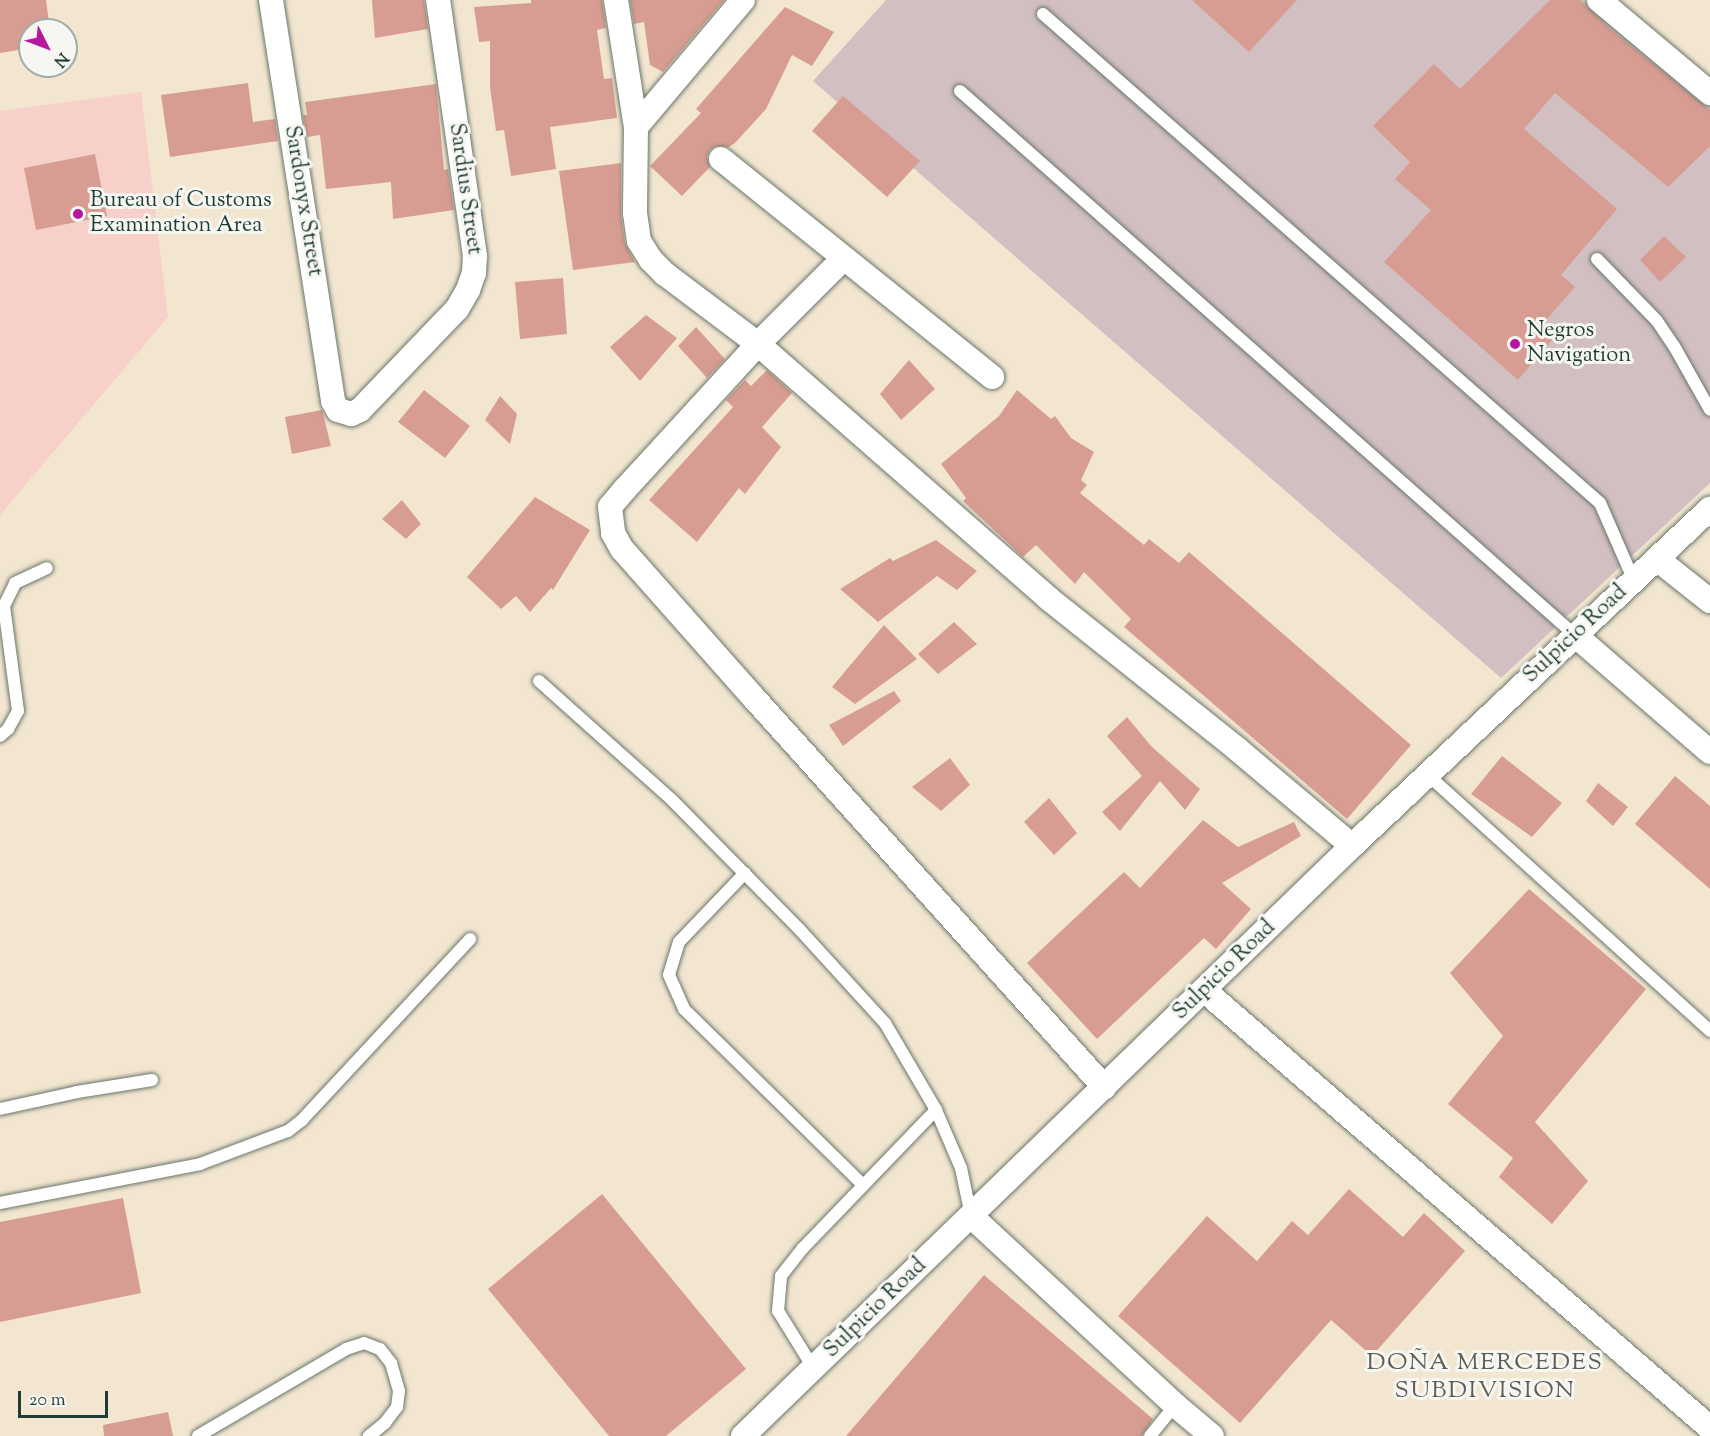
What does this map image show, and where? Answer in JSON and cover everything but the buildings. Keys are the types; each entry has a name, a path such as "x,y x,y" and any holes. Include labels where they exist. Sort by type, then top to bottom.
{"street":[{"name":"Sardonyx Street","path":"271,0 333,401"},
{"name":"Sardius Street","path":"333,401 338,410 344,413 351,414 360,410 457,309 468,290 474,273 475,256 438,0"},
{"path":"615,0 636,127 635,213 639,241 651,260 665,274 758,344 1048,598 1237,749 1353,846"},
{"path":"636,127 743,0"},
{"path":"1599,0 1710,93"},
{"path":"721,159 992,377"},
{"path":"843,259 758,344 610,507 613,533 622,549 1104,1088"},
{"name":"Sulpicio Road","path":"742,1436 814,1369 1353,846 1710,509"},
{"path":"1657,559 1710,601"},
{"path":"1576,636 1710,752"},
{"path":"1205,991 1710,1428"},
{"path":"971,1216 1175,1405 1212,1436"}],"lane":[{"path":"1042,14 1600,503 1635,581"},
{"path":"960,91 1576,636"},
{"path":"1597,259 1657,321 1674,346 1710,410"},
{"path":"0,736 8,729 18,711 4,606 15,583 47,568"},
{"path":"539,681 672,800 745,873 885,1023 936,1110 961,1168 971,1216"},
{"path":"1428,775 1710,1031"},
{"path":"745,873 679,942 669,975 684,1009 863,1185"},
{"path":"0,1203 200,1164 288,1131 302,1120 470,939"},
{"path":"0,1109 77,1092 152,1080"},
{"path":"814,1369 778,1311 781,1276 803,1248 936,1110"},
{"path":"198,1436 346,1349 364,1342 381,1349 391,1363 399,1390 397,1407 385,1423 369,1436"},
{"path":"1150,1436 1175,1405"}],"shaded area":[{"path":"886,0 1583,0 1710,107 1710,483 1501,678 813,81"},
{"name":"Bureau of Customs Examination Area","path":"141,92 168,317 0,515 0,111"}],"place":[{"name":"Bureau of Customs Examination Area","path":"78,214"},
{"name":"Negros Navigation","path":"1515,344"}],"district":[{"name":"DOÑA MERCEDES SUBDIVISION","path":"1485,1378"}]}
